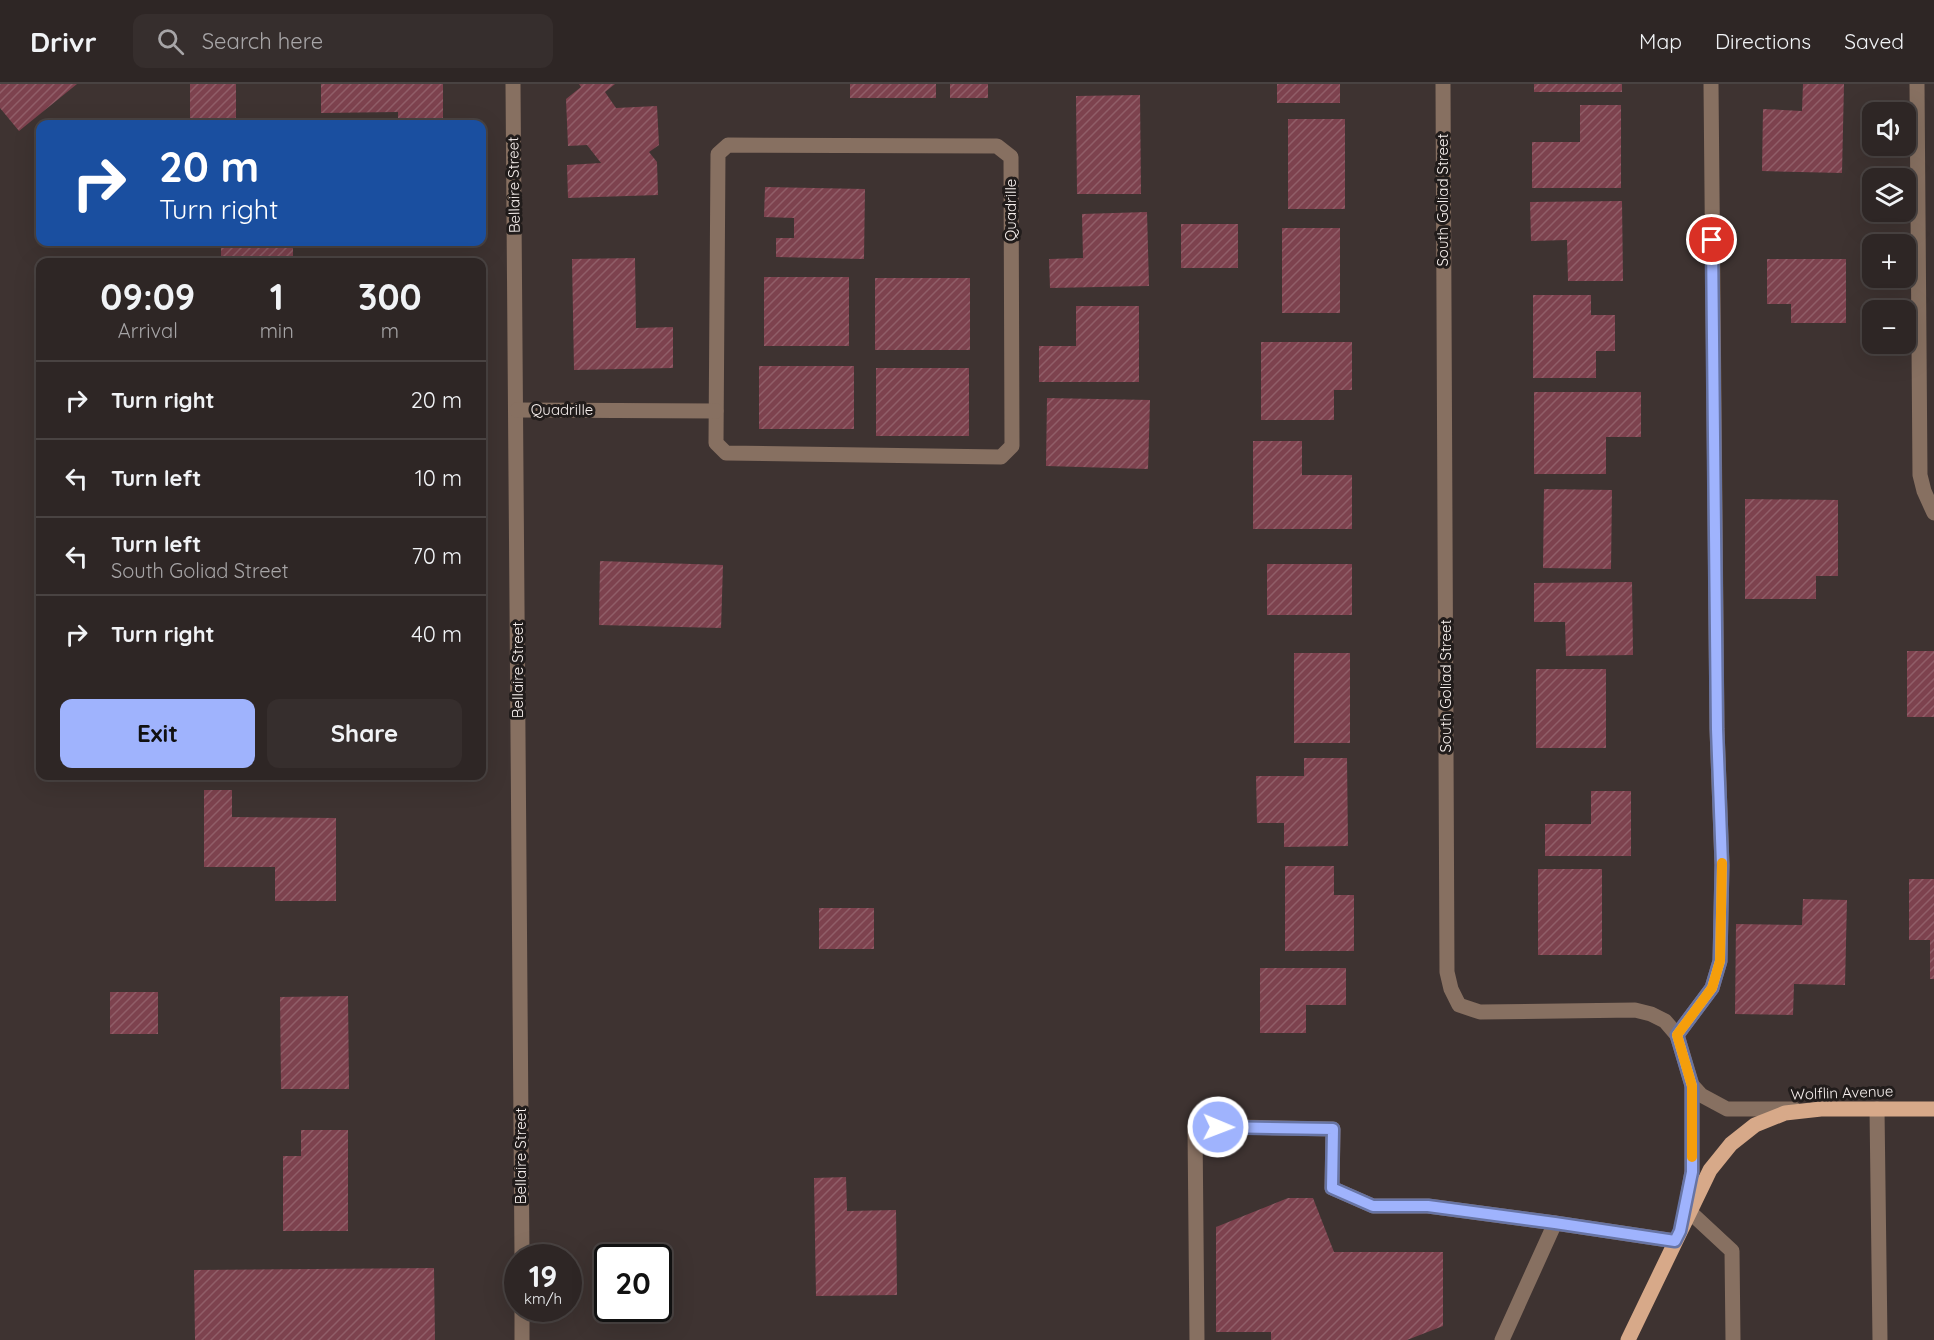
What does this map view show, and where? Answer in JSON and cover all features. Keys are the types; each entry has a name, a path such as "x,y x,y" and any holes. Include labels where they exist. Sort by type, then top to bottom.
{"main road":[{"name":"Wolflin Avenue","path":"1628,1340 1710,1170 1731,1144 1755,1125 1785,1113 1821,1109 1934,1109"}],"street":[{"name":"Bellaire Street","path":"513,84 522,1244"},
{"name":"South Goliad Street","path":"1443,84 1447,972 1451,989 1459,1005 1480,1012 1635,1010 1665,1021 1677,1035"},
{"path":"1197,1340 1196,1126 1333,1129 1332,1188 1373,1206 1428,1206 1678,1236 1692,1172 1692,1086 1677,1035 1712,988 1720,961 1722,865 1717,729 1711,84"},
{"path":"1917,84 1920,475 1934,513"},
{"name":"Quadrille","path":"728,145 997,146 1011,157 1012,446 1001,457 726,453 716,443 716,411 718,154 723,149 728,145"},
{"name":"Quadrille","path":"517,410 716,411"},
{"path":"1692,1086 1701,1095 1727,1109 1821,1109"},
{"path":"1877,1109 1880,1340"},
{"path":"1690,1212 1732,1251 1733,1340"},
{"path":"1502,1340 1555,1223"},
{"path":"522,1322 522,1340"}],"building":[{"path":"0,84 77,84 19,131 0,108"},
{"path":"190,84 236,84 236,120 190,120"},
{"path":"321,84 443,84 443,120 398,120 398,112 321,113"},
{"path":"579,84 615,84 605,92 616,108 657,106 659,145 649,152 657,162 658,195 568,198 567,165 601,163 587,145 568,146 566,99 581,87"},
{"path":"850,84 936,84 936,98 850,98"},
{"path":"950,84 988,84 988,98 950,98"},
{"path":"1277,84 1340,84 1340,103 1277,103"},
{"path":"1534,84 1622,84 1622,92 1534,92"},
{"path":"1803,84 1844,84 1842,173 1762,171 1763,109 1802,111"},
{"path":"1140,95 1141,194 1077,194 1076,96"},
{"path":"1580,105 1621,105 1621,188 1532,188 1532,142 1580,142"},
{"path":"1288,119 1345,119 1345,209 1288,209"},
{"path":"765,187 865,189 864,259 776,257 776,238 794,238 794,218 764,217"},
{"path":"1622,201 1623,281 1568,281 1567,240 1531,241 1530,202"},
{"path":"1147,212 1149,286 1050,288 1049,259 1083,258 1082,214"},
{"path":"1181,224 1238,224 1238,268 1181,268"},
{"path":"1282,228 1340,228 1340,313 1282,313"},
{"path":"221,246 293,246 293,258 221,258"},
{"path":"635,258 636,328 673,327 673,368 574,370 572,259"},
{"path":"1767,259 1846,259 1846,323 1791,323 1791,304 1767,304"},
{"path":"764,277 849,277 849,346 764,346"},
{"path":"875,278 970,278 970,350 875,350"},
{"path":"1533,295 1591,295 1591,315 1615,315 1615,351 1596,351 1596,378 1533,378"},
{"path":"1076,306 1139,306 1139,382 1039,382 1039,346 1076,346"},
{"path":"1261,342 1352,342 1352,390 1334,390 1334,420 1261,420"},
{"path":"759,366 854,366 854,429 759,429"},
{"path":"876,368 969,368 969,436 876,436"},
{"path":"1534,392 1641,392 1641,437 1606,437 1606,474 1534,474"},
{"path":"1047,398 1150,400 1148,469 1046,466"},
{"path":"1253,441 1302,441 1302,475 1352,475 1352,529 1253,529"},
{"path":"1544,489 1612,490 1611,569 1543,568"},
{"path":"1745,499 1838,500 1838,576 1816,576 1816,599 1745,599"},
{"path":"600,561 723,565 721,628 599,625"},
{"path":"1267,564 1352,564 1352,615 1267,615"},
{"path":"1632,582 1633,655 1566,656 1565,622 1534,622 1534,583"},
{"path":"1907,651 1934,651 1934,717 1907,717"},
{"path":"1294,653 1350,653 1350,743 1294,743"},
{"path":"1536,669 1606,669 1606,748 1536,748"},
{"path":"1304,758 1347,758 1348,846 1284,847 1284,823 1257,823 1256,776 1304,776"},
{"path":"204,790 232,790 232,817 336,818 336,901 275,901 275,867 204,867"},
{"path":"1591,791 1631,791 1631,856 1545,856 1545,824 1591,824"},
{"path":"1285,866 1334,866 1334,895 1354,895 1354,951 1285,951"},
{"path":"1538,869 1602,869 1602,955 1538,955"},
{"path":"1909,879 1934,879 1934,979 1930,979 1930,940 1909,940"},
{"path":"1803,899 1847,900 1845,985 1794,984 1793,1015 1735,1014 1736,924 1802,925"},
{"path":"819,908 874,908 874,949 819,949"},
{"path":"1260,968 1346,968 1346,1005 1306,1005 1306,1033 1260,1033"},
{"path":"110,992 158,992 158,1034 110,1034"},
{"path":"348,996 349,1089 281,1089 280,997"},
{"path":"301,1130 348,1130 348,1231 283,1231 283,1156 301,1156"},
{"path":"846,1177 847,1211 896,1210 897,1295 816,1296 814,1178"},
{"path":"1288,1198 1313,1198 1334,1252 1443,1252 1443,1326 1407,1340 1271,1340 1271,1332 1216,1332 1216,1227"},
{"path":"434,1268 435,1340 195,1340 194,1270"}],"slow traffic":[{"path":"1692,1157 1692,1086 1677,1035 1712,988 1720,961 1722,863"}],"route":[{"path":"1218,1127 1333,1129 1332,1188 1373,1206 1428,1206 1675,1241 1680,1231 1692,1172 1692,1086 1677,1035 1712,988 1720,961 1722,865 1717,729 1712,240"}]}
